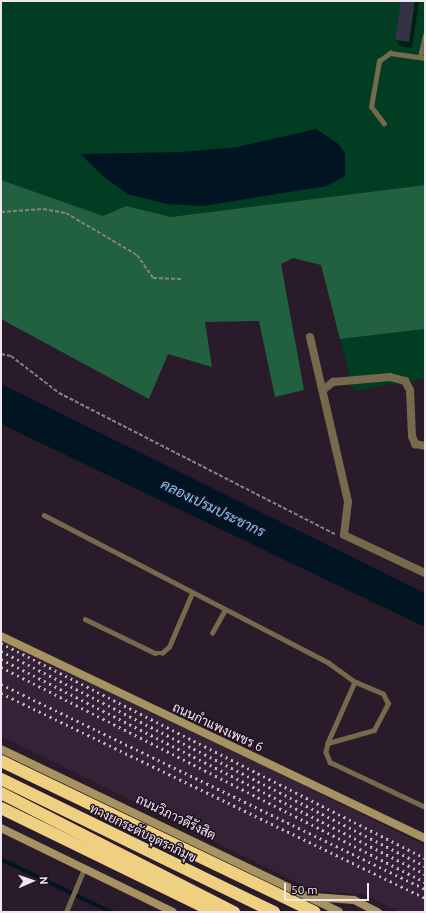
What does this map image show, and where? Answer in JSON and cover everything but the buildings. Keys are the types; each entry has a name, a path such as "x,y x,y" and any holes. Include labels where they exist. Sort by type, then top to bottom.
{"highway":[{"name":"ถนนวิภาวดีรังสิต","path":"1,761 315,912"},
{"name":"ทางยกระดับอุตราภิมุข","path":"1,779 274,912"},
{"name":"ทางยกระดับอุตราภิมุข","path":"1,793 234,912"},
{"path":"1,808 214,912"}],"main road":[{"name":"ถนนกำแพงเพชร 6","path":"1,636 425,838"},
{"name":"ถนนวิภาวดีรังสิต","path":"1,749 339,912"},
{"path":"1,828 173,912"},
{"path":"308,896 354,900 378,912"}],"street":[{"path":"310,338 323,390 322,400 348,502 344,535 425,573"},
{"path":"323,390 333,382 390,377 405,380 410,390 412,436 415,444 425,446"}],"lane":[{"path":"384,124 371,107 378,61 390,53 423,58 425,35"},
{"path":"44,515 329,663 355,682 383,694 388,704 374,730 328,743"},
{"path":"85,619 155,653 162,652 169,647 192,593"},
{"path":"212,633 225,610"},
{"path":"355,682 328,743 326,752 330,762 425,807"},
{"path":"66,912 68,902 84,869"}],"path":[{"path":"1,212 43,209 66,213 137,255 153,278 181,279"},
{"path":"1,354 11,356 59,393 334,534 344,535"}],"shaded area":[{"path":"1,633 425,846 425,912 399,912 364,894 314,891 1,736"}],"green space":[{"path":"1,1 425,1 425,185 171,217 126,206 103,216 1,180"},
{"path":"1,180 103,216 126,206 171,217 425,185 425,329 340,339 321,265 293,258 281,264 304,390 275,397 259,321 205,322 212,367 168,354 149,399 1,319"},
{"path":"425,329 425,378 354,391 340,339"}],"water":[{"path":"316,129 337,143 345,153 345,176 327,186 204,206 167,204 128,194 105,178 80,154 181,152 237,147"},
{"name":"คลองเปรมประชากร","path":"1,384 425,593 425,627 1,424"}],"waterway":[{"path":"1,859 111,912"}],"railway":[{"path":"1,643 425,858"},
{"path":"1,651 425,866"},
{"path":"1,659 425,874"},
{"path":"1,667 425,882"},
{"path":"1,684 425,889"},
{"path":"1,693 425,898"}]}
